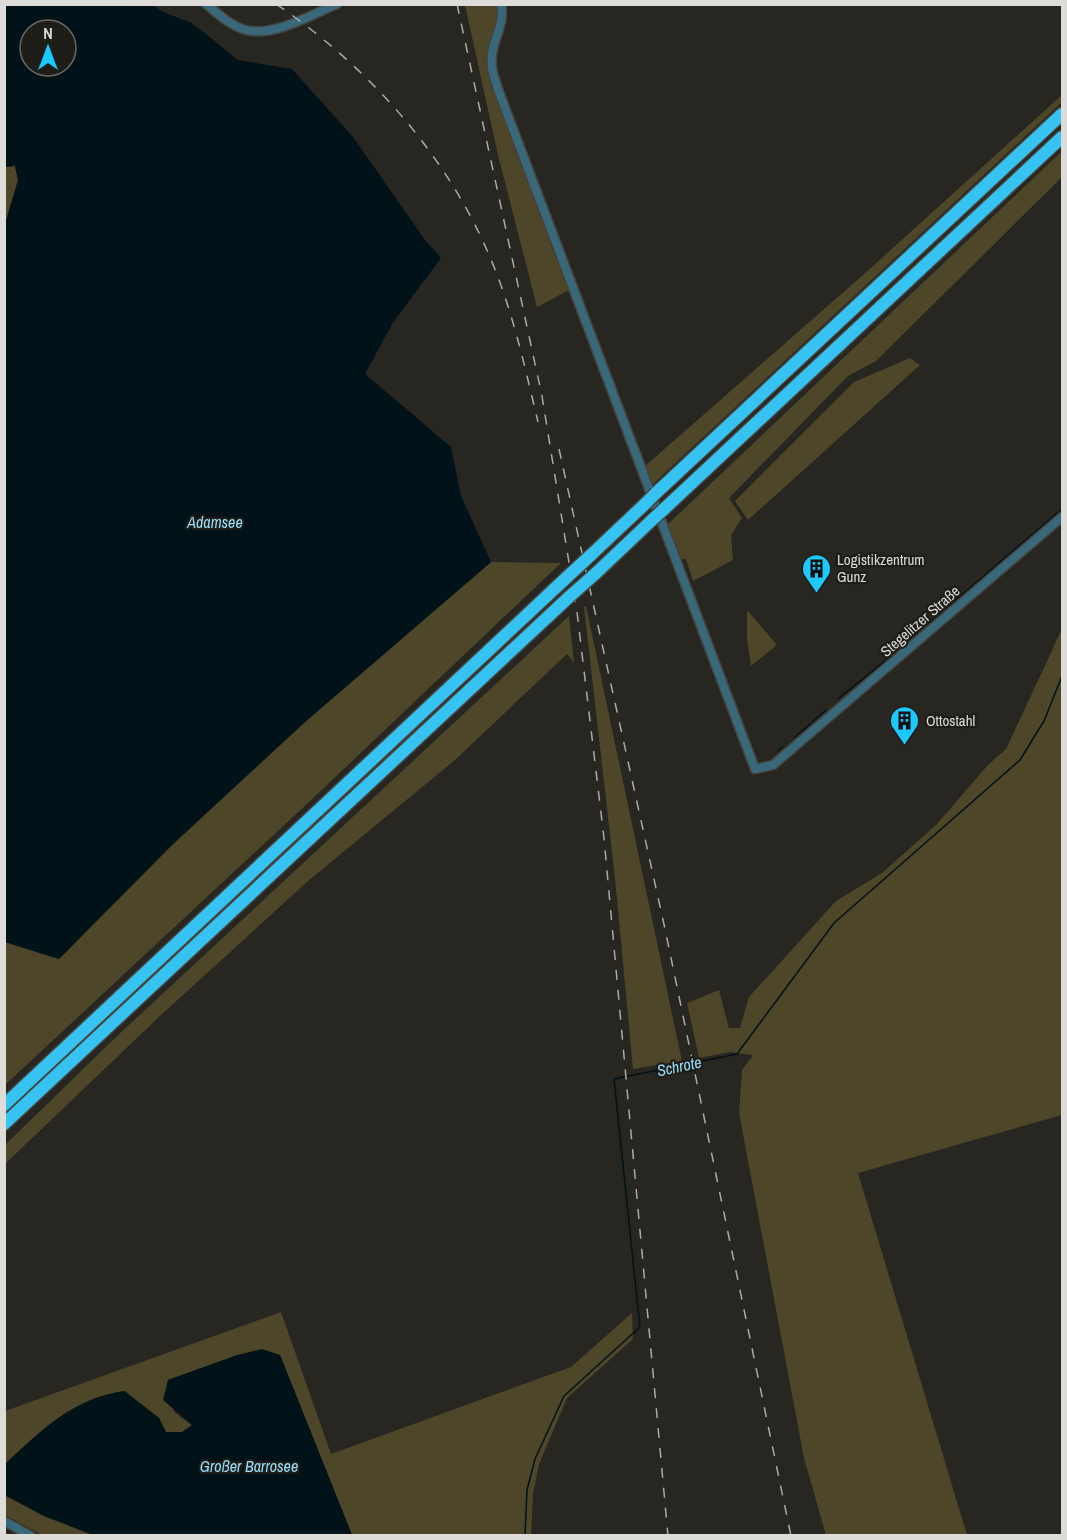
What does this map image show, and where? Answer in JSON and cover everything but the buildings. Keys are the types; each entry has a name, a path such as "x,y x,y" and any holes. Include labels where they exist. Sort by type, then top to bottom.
{"highway":[{"path":"4,1105 1062,114"},
{"path":"4,1124 1062,137"}],"street":[{"path":"206,4 235,25 255,31 270,29 337,4"},
{"name":"Stegelitzer Straße","path":"501,4 501,25 492,56 492,71 753,767 757,770 773,765 1062,517"},
{"path":"4,1521 31,1536"}],"shaded area":[{"path":"465,5 497,5 496,29 487,71 569,290 537,307 498,155"},
{"path":"1062,95 1062,102 652,485 644,467 863,275"},
{"path":"1062,151 1062,177 876,361 848,376 729,498 742,518 731,535 733,560 693,581 686,559 677,560 667,525"},
{"path":"15,166 18,180 5,227 5,167"},
{"path":"910,358 920,365 748,520 735,501 854,382"},
{"path":"491,562 561,563 5,1085 5,942 59,959 172,845 305,722"},
{"path":"586,606 682,1061 633,1069 615,878 584,607"},
{"path":"747,610 777,645 751,666 747,639"},
{"path":"569,616 574,663 567,654 455,760 308,881 161,1015 5,1164 5,1145 116,1037"},
{"path":"1062,629 1062,1115 858,1173 967,1535 826,1535 804,1458 739,1113 742,1070 753,1055 730,1052 699,1058 687,1003 719,990 729,1028 740,1028 749,997 836,901 882,873 936,825 988,765 1006,749"},
{"path":"281,1312 331,1454 571,1367 632,1313 633,1339 567,1398 539,1464 533,1494 531,1535 352,1535 280,1355 188,1373 168,1380 174,1412 193,1426 182,1432 166,1432 159,1418 125,1391 106,1395 73,1408 45,1428 5,1464 5,1411"},
{"path":"4,1495 44,1516 93,1535 42,1535 5,1515"}],"water":[{"name":"Adamsee","path":"5,4 153,5 163,12 192,23 238,60 292,69 353,137 425,240 441,258 392,324 365,374 451,447 461,496 491,562 305,722 172,845 59,959 5,942 4,227 18,180 15,166 5,167"},
{"name":"Großer Barrosee","path":"262,1349 280,1355 352,1535 93,1535 44,1516 5,1495 5,1464 45,1428 73,1409 105,1395 124,1391 159,1418 166,1432 182,1432 192,1425 163,1400 168,1380 237,1355"}],"waterway":[{"path":"929,623 1062,509"},
{"path":"908,641 911,638"},
{"path":"839,698 891,656"},
{"name":"Schrote","path":"525,1536 527,1490 535,1459 564,1396 640,1327 614,1079 737,1054 834,923 1020,760 1044,721 1062,676"},
{"path":"795,737 826,710"},
{"path":"778,751 783,747"}],"railway":[{"path":"276,4 312,30 377,89 407,122 458,193 503,290 520,347 538,422"},
{"path":"457,4 542,396 577,612 604,838 668,1536"},
{"path":"559,449 665,929 791,1536"}],"place":[{"name":"Logistikzentrum Gunz","path":"816,594"},
{"name":"Ottostahl","path":"905,746"}]}
